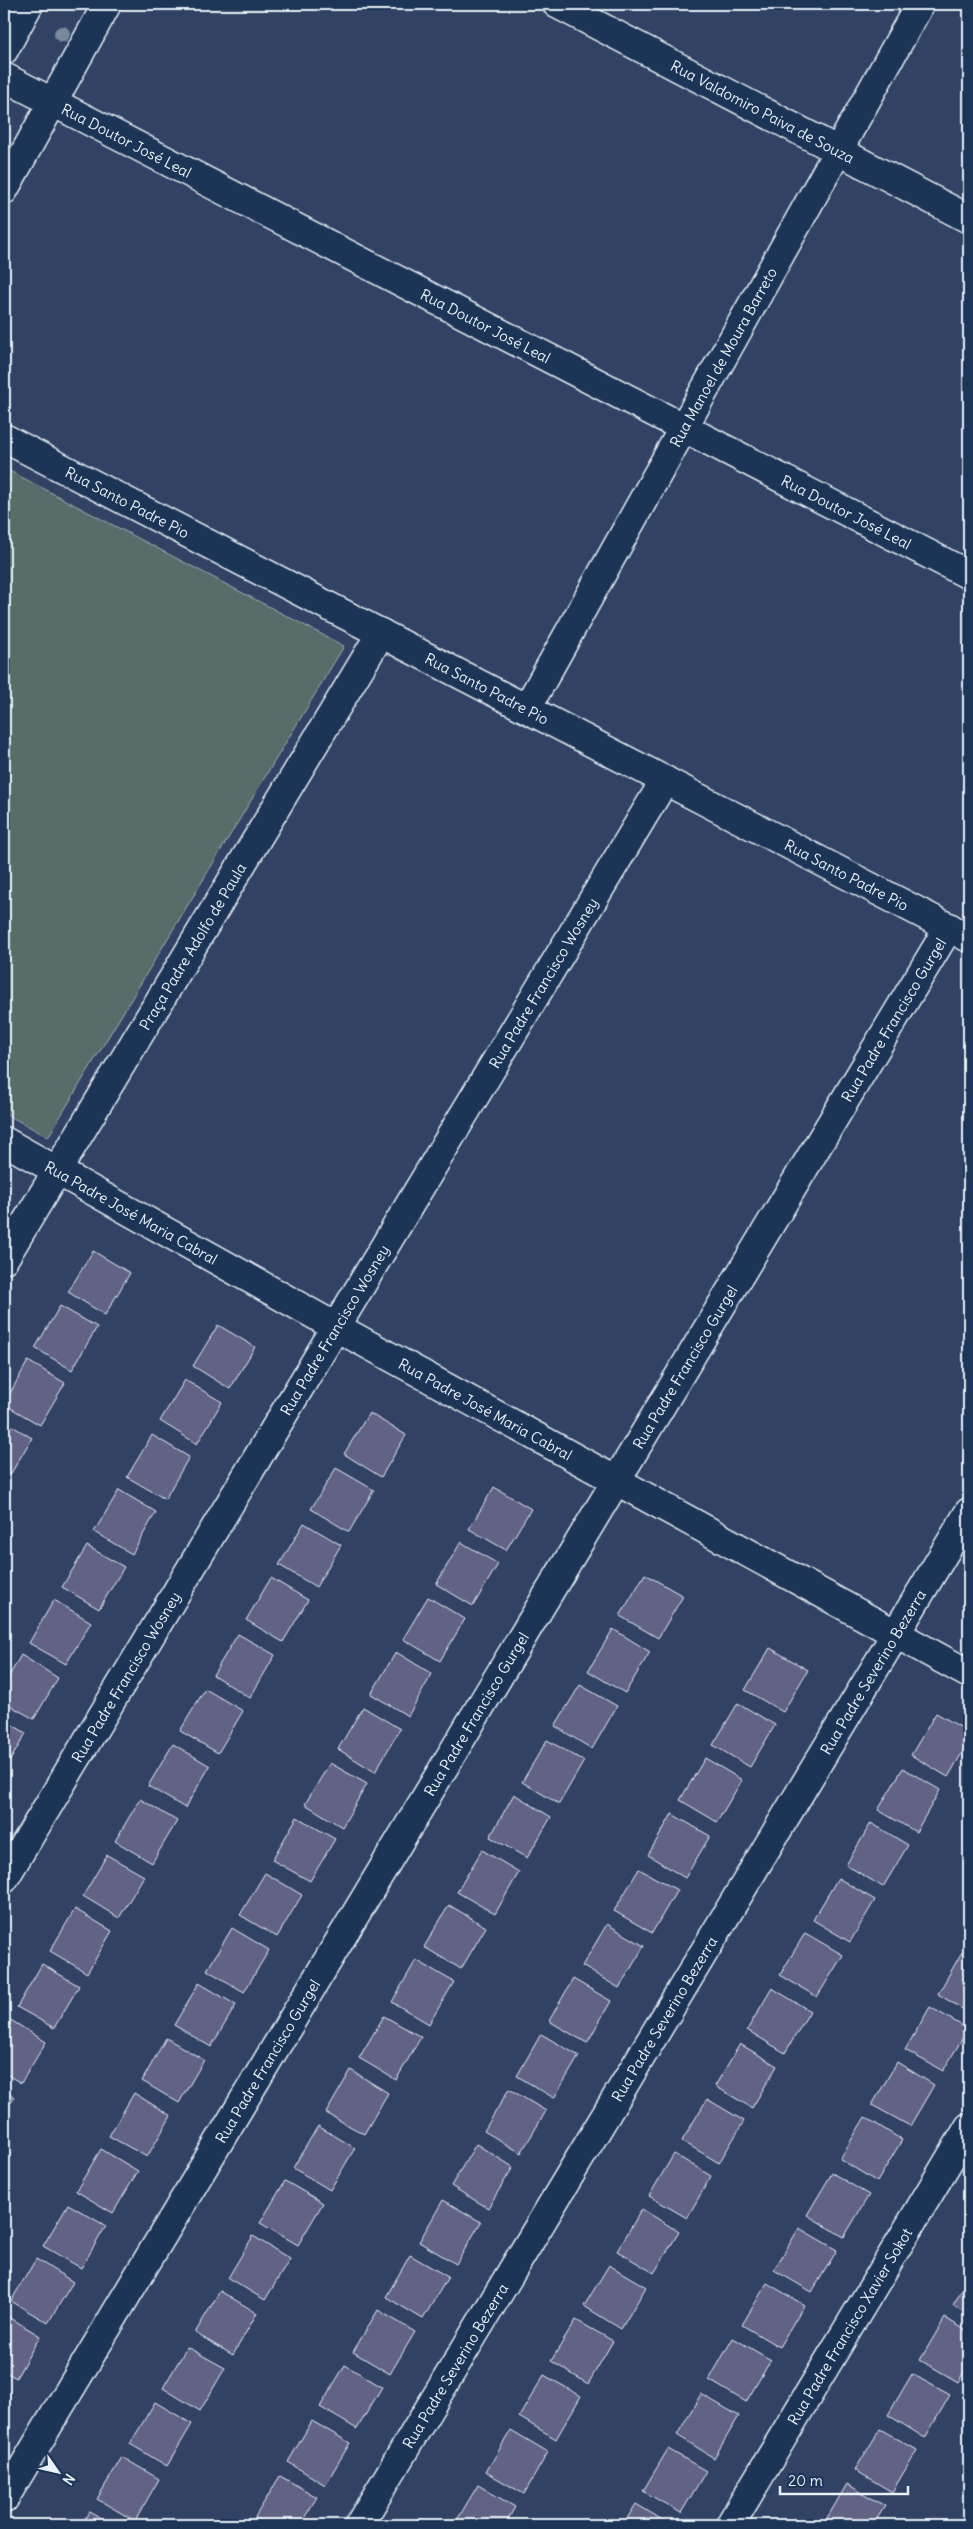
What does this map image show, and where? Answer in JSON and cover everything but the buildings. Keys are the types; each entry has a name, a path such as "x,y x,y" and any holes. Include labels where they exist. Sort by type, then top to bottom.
{"street":[{"path":"4,50 29,4"},
{"path":"4,190 107,4"},
{"name":"Rua Valdomiro Paiva de Souza","path":"557,4 969,219"},
{"name":"Rua Manoel de Moura Barreto","path":"527,708 836,150 920,4"},
{"name":"Rua Doutor José Leal","path":"4,76 969,575"},
{"name":"Rua Santo Padre Pio","path":"4,438 959,932"},
{"name":"Praça Padre Adolfo de Paula","path":"4,1259 381,633"},
{"name":"Rua Padre Francisco Wosney","path":"4,1879 665,780"},
{"name":"Rua Padre Francisco Gurgel","path":"4,2499 616,1481 959,932"},
{"name":"Rua Padre José Maria Cabral","path":"4,1141 336,1327 969,1674"},
{"name":"Rua Padre Severino Bezerra","path":"359,2525 969,1512"},
{"name":"Rua Padre Francisco Xavier Sokot","path":"730,2525 969,2127"}],"green space":[{"path":"4,468 344,646 48,1137 4,1113"}]}
